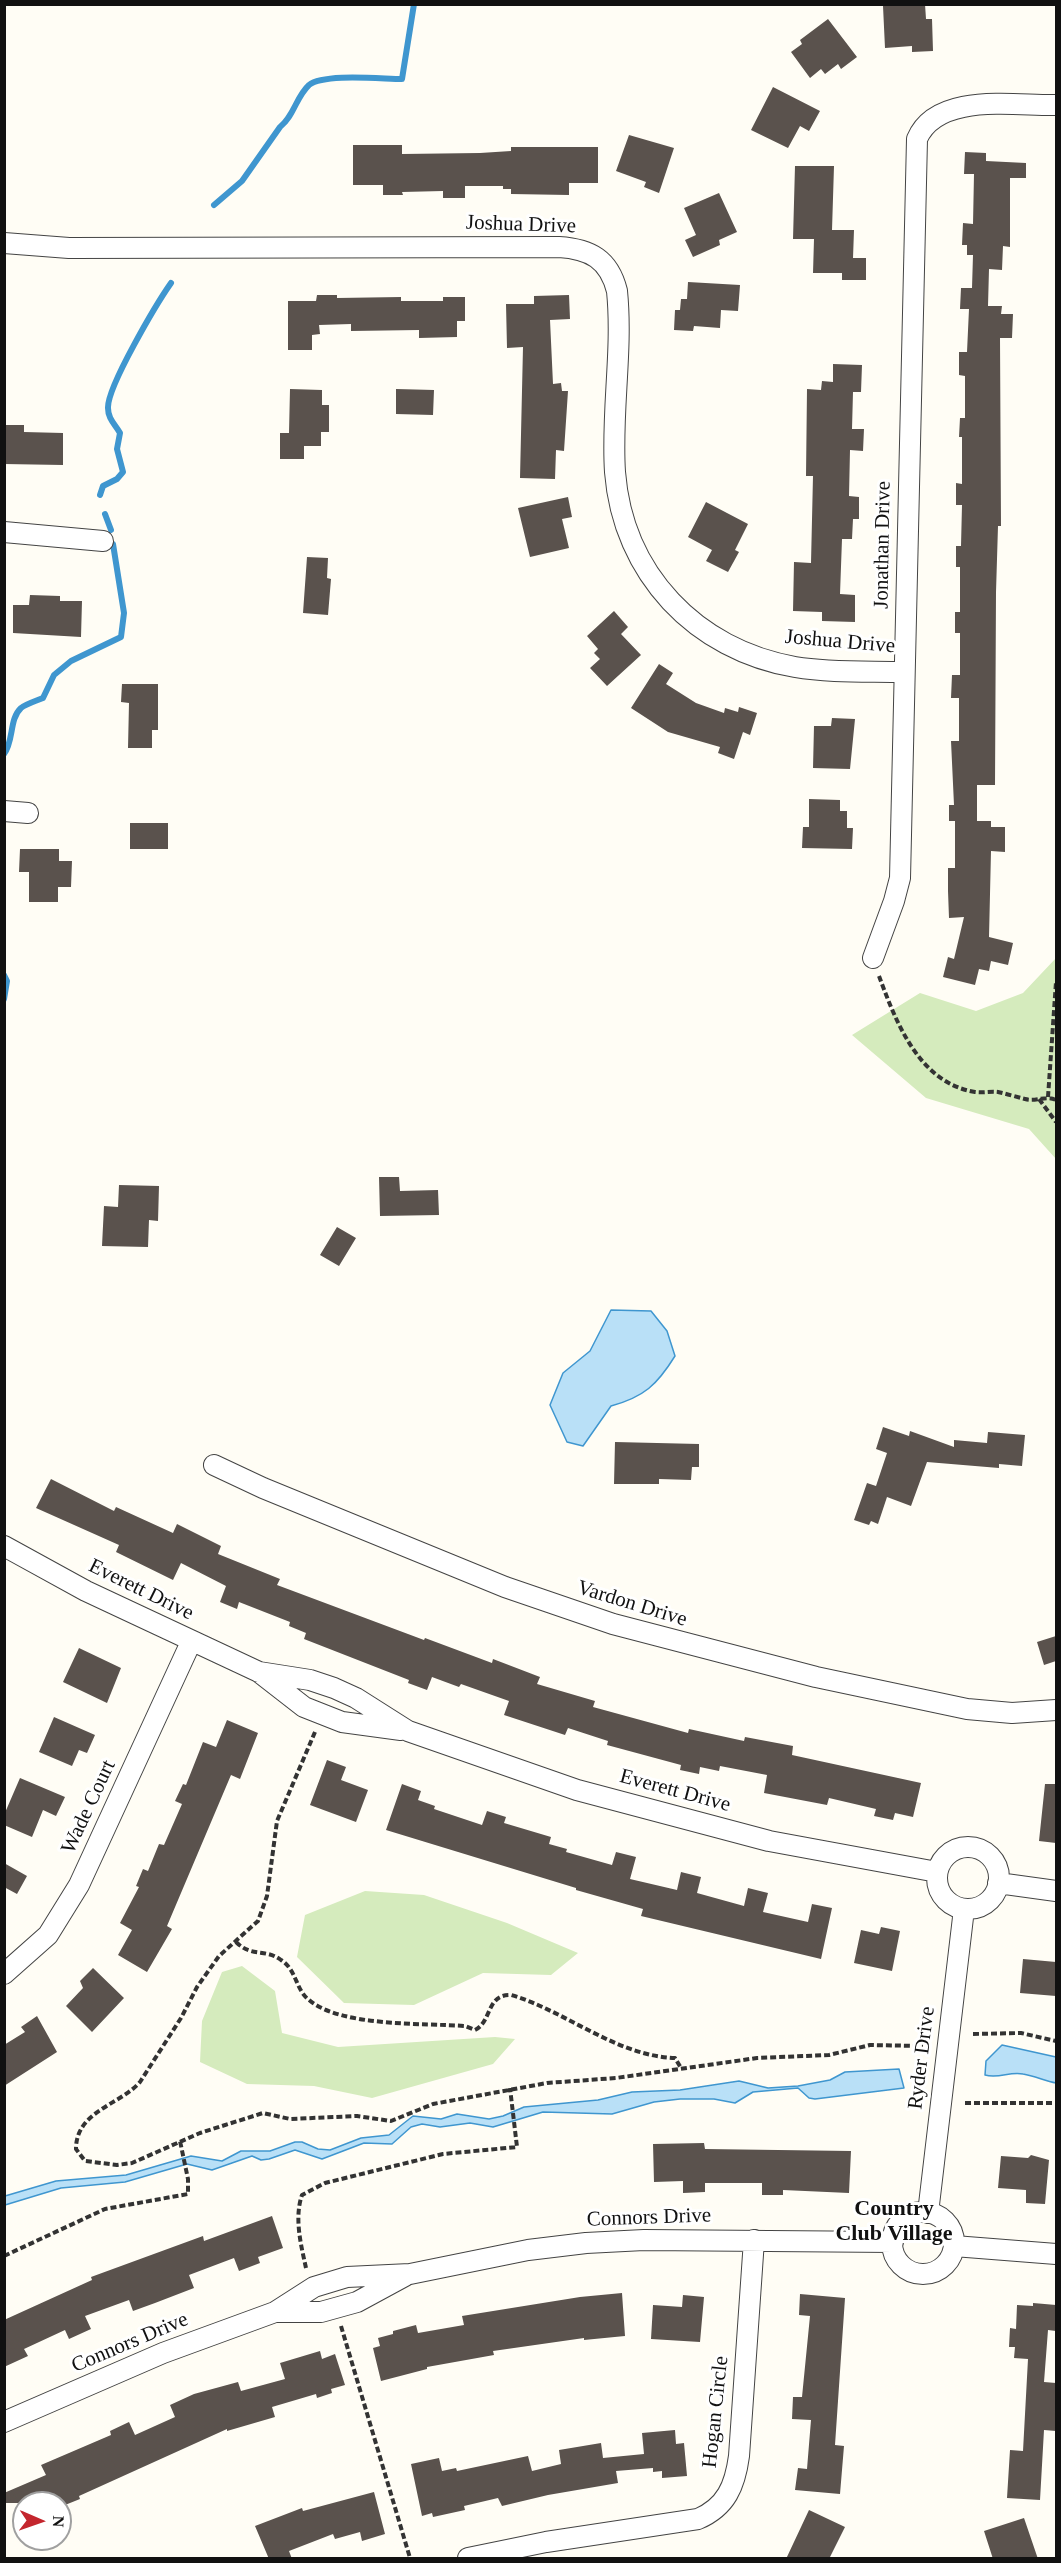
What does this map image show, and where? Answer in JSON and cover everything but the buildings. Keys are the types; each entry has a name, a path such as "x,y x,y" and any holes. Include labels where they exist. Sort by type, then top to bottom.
{"street":[{"name":"Jonathan Drive","path":"873,958 900,878 915,150 921,129 931,119 955,107 1056,105"},
{"name":"Joshua Drive","path":"4,243 69,248 559,247 578,248 593,254 606,264 614,277 617,291 615,444 618,494 632,543 658,588 693,624 735,647 763,658 819,669 904,672"},
{"path":"4,532 103,541"},
{"path":"4,811 28,813"},
{"name":"Vardon Drive","path":"214,1465 263,1488 505,1587 613,1624 816,1677 967,1709 1012,1713 1056,1710"},
{"name":"Everett Drive","path":"4,1546 86,1591 259,1672 304,1707 342,1722 408,1731 507,1767 638,1807 769,1841 937,1872"},
{"name":"Wade Court","path":"4,1974 48,1935 79,1885 191,1642"},
{"name":"Everett Drive","path":"259,1672 310,1680 334,1688 356,1698 408,1731"},
{"path":"969,1848 980,1850 994,1861 998,1883 990,1899 982,1905 964,1909 946,1901 939,1891 937,1872 941,1862 948,1855 969,1848"},
{"path":"998,1883 1056,1891"},
{"name":"Ryder Drive","path":"928,2212 964,1909"},
{"path":"928,2212 943,2220 949,2227 954,2246 947,2263 940,2269 921,2274 903,2267 897,2259 893,2242 895,2231 907,2217 928,2212"},
{"name":"Connors Drive","path":"4,2422 163,2353 275,2312 314,2287 338,2279 410,2274 528,2250 586,2243 644,2240 893,2242"},
{"name":"Hogan Circle","path":"468,2559 546,2542 698,2519 713,2513 723,2504 737,2472 754,2240"},
{"path":"954,2246 1056,2254"},
{"name":"Connors Drive","path":"275,2312 321,2312 357,2302 410,2274"}],"path":[{"path":"873,958 903,1033 926,1066 950,1084 975,1092 998,1092 1032,1101 1048,1096 1056,1100"},
{"path":"1048,1096 1056,982"},
{"path":"1040,1099 1056,1122"},
{"path":"323,1715 277,1821 267,1896 258,1921 219,1956 140,2082 132,2091 100,2109 81,2130 76,2149 85,2161 117,2165 149,2157 180,2141 263,2113 290,2119 357,2116 391,2121 422,2107 510,2088 682,2069 757,2058 829,2055 870,2045 923,2046"},
{"path":"236,1942 245,1951 272,1954 280,1959 296,1975 303,1994 322,2009 334,2014 361,2019 465,2026 475,2030 483,2024 495,2001 503,1996 511,1995 614,2041 657,2057 675,2058 682,2069"},
{"path":"973,2034 1021,2033 1056,2041"},
{"path":"306,2268 298,2211 302,2195 325,2183 443,2154 517,2147 510,2088"},
{"path":"965,2103 1056,2103"},
{"path":"4,2256 105,2210 188,2194 188,2179 180,2141"},
{"path":"339,2320 410,2559"}],"green space":[{"path":"1056,958 1056,1159 1029,1129 926,1098 852,1035 920,993 976,1011 1023,993"},
{"path":"365,1891 424,1895 507,1923 578,1953 551,1975 483,1973 414,2005 344,2003 297,1957 305,1915"},
{"path":"242,1966 275,1991 282,2033 338,2047 495,2037 515,2039 493,2064 372,2098 314,2086 247,2084 200,2062 202,2021 222,1972"}],"water":[{"path":"611,1310 651,1311 667,1331 675,1356 662,1375 649,1388 641,1394 611,1406 583,1446 567,1442 550,1405 563,1373 590,1351"},
{"path":"1002,2045 1056,2057 1056,2083 1018,2073 985,2075 986,2061"},
{"path":"899,2069 904,2088 815,2099 809,2098 798,2088 753,2092 735,2103 714,2099 680,2099 654,2102 612,2114 543,2112 493,2127 470,2123 440,2127 422,2124 411,2127 392,2144 364,2143 322,2159 295,2150 269,2159 261,2160 252,2156 212,2170 187,2164 125,2182 61,2188 5,2205 5,2196 56,2181 126,2175 191,2156 222,2161 241,2151 270,2151 295,2142 330,2150 361,2138 389,2135 413,2116 441,2119 457,2114 489,2119 524,2107 598,2100 632,2092 680,2090 739,2081 768,2088 798,2086 830,2080 845,2072"}],"waterway":[{"path":"214,205 242,181 285,123 309,85 316,81 340,78 402,79 414,4"},
{"path":"100,495 103,486 117,479 123,472 117,449 120,433 108,412 115,382 171,283"},
{"path":"105,514 111,530"},
{"path":"4,754 15,718 21,708 43,698 54,675 71,661 121,637 124,613 113,544"},
{"path":"4,975 7,981 4,999"}],"district":[{"name":"Country Club Village","path":"894,2222"}]}
